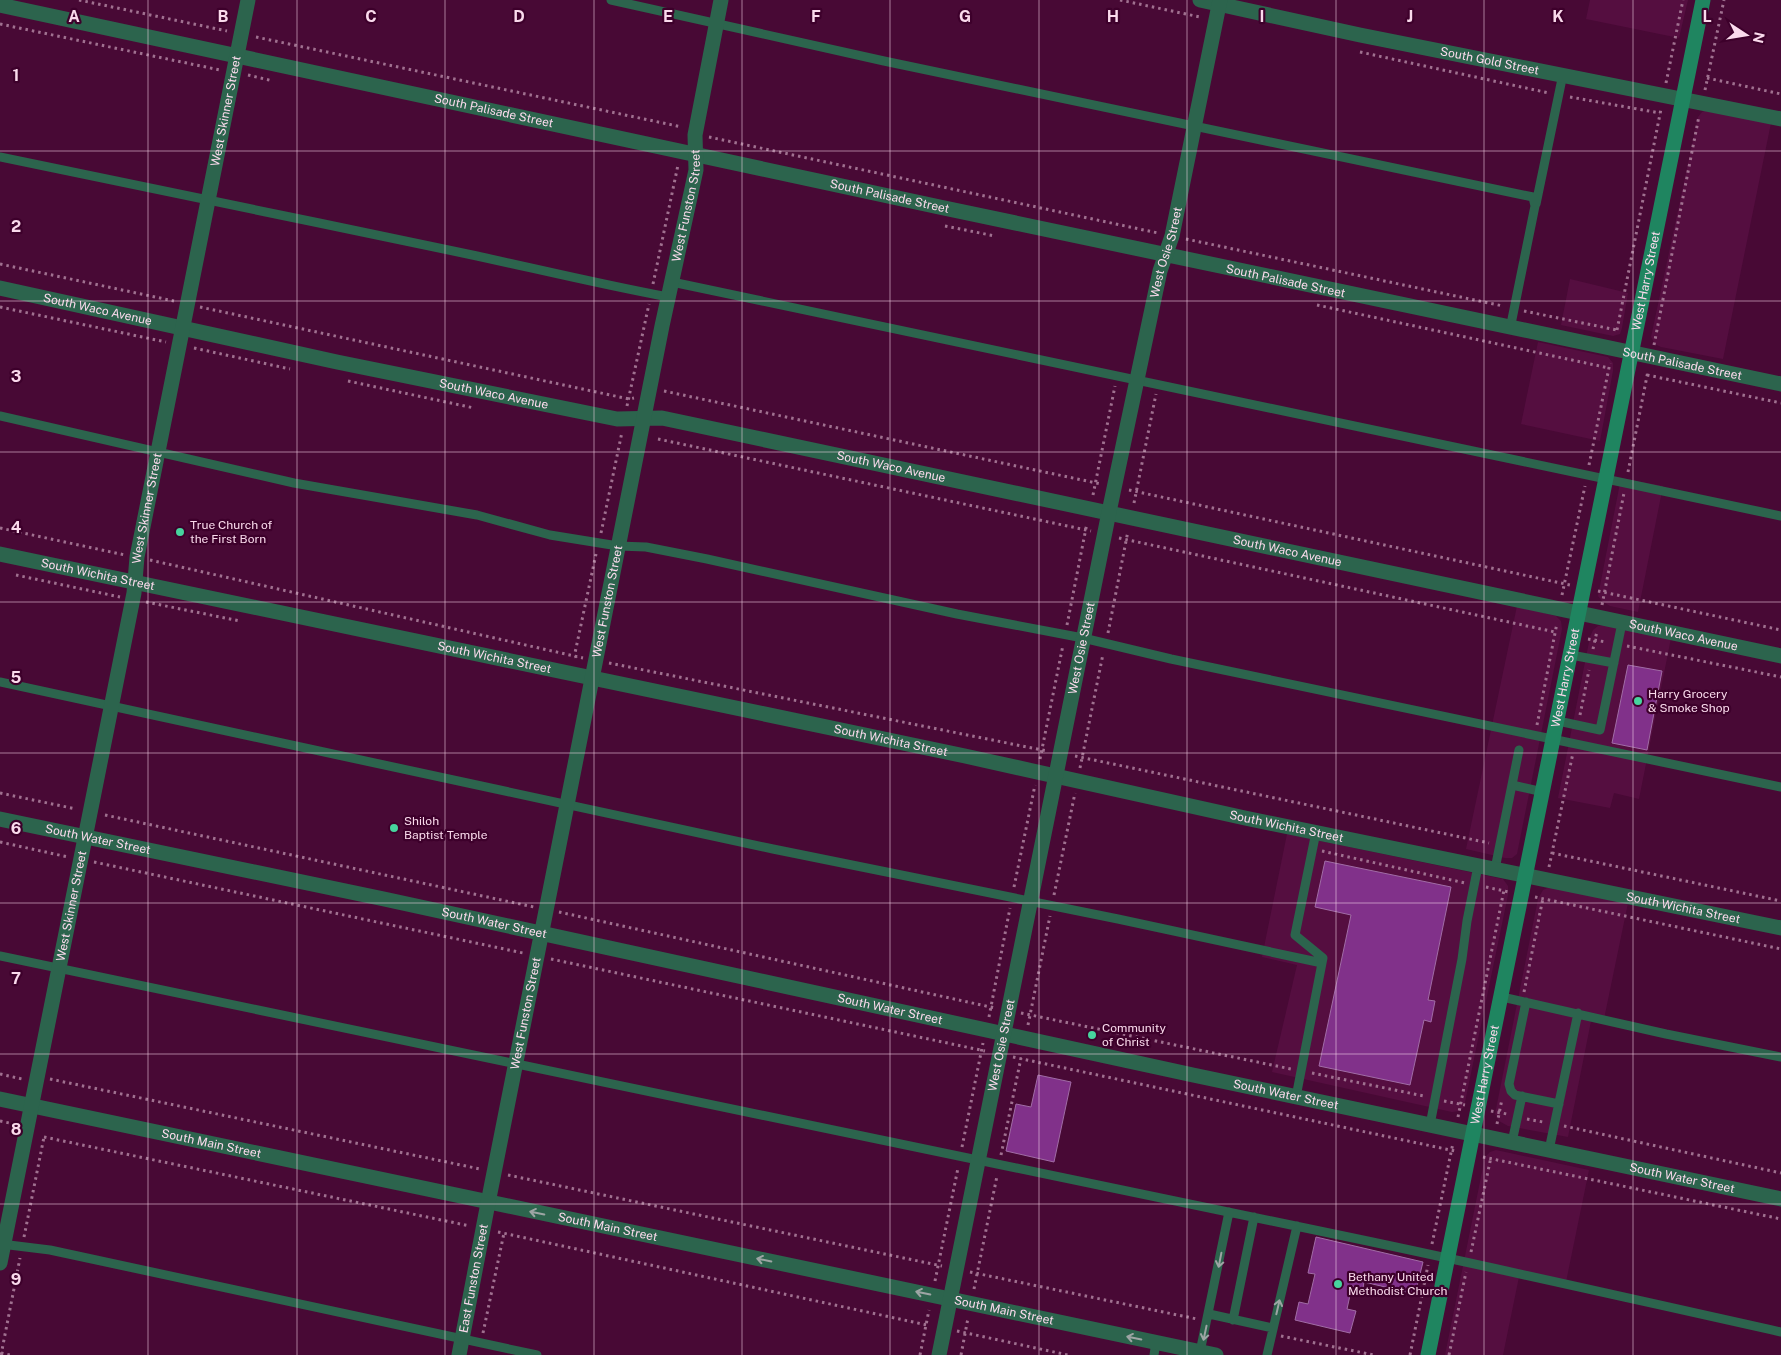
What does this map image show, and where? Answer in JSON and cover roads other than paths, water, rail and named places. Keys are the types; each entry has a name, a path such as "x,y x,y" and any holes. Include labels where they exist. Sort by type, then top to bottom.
{"street":[{"name":"West Skinner Street","path":"0,1263 2,1244 31,1106 30,1077 59,969 86,837 135,582 137,557 248,0"},
{"name":"West Funston Street","path":"488,1203 618,546 696,170 688,153 695,132 721,0"},
{"name":"South Gold Street","path":"1200,0 1220,2 1360,35 1664,94 1781,119"},
{"name":"West Harry Street","path":"1428,1355 1544,792 1682,98 1704,0"},
{"name":"West Osie Street","path":"939,1355 1136,381 1160,271 1172,236 1220,2"},
{"name":"South Palisade Street","path":"0,5 1165,256 1781,384"},
{"name":"South Waco Avenue","path":"0,288 338,362 607,417 625,419 662,418 1781,656"},
{"name":"South Wichita Street","path":"0,554 1316,832 1781,928"},
{"name":"South Water Street","path":"0,819 1781,1199"},
{"name":"South Main Street","path":"0,1099 971,1303 1155,1349 1216,1355"},
{"name":"East Funston Street","path":"459,1355 488,1203"}],"lane":[{"path":"611,0 716,24 1533,197 1535,206"},
{"path":"1510,329 1563,74"},
{"path":"0,157 208,199 534,268 610,286 651,294 670,289 1121,376 1136,381 1781,516"},
{"path":"0,416 294,483 477,515 550,535 618,546 646,547 698,557 957,614 1083,638 1172,659 1575,742 1781,787"},
{"path":"1558,721 1600,730 1622,623"},
{"path":"1571,655 1614,663"},
{"path":"0,682 567,805 1322,963"},
{"path":"1501,870 1500,845 1519,750"},
{"path":"1512,786 1544,792"},
{"path":"1296,1097 1323,958 1295,935 1316,832"},
{"path":"1430,1125 1478,866"},
{"path":"0,956 1000,1163 1781,1332"},
{"path":"1502,997 1666,1034 1781,1057"},
{"path":"1524,1002 1509,1084 1511,1091 1515,1095 1559,1104"},
{"path":"1549,1150 1578,1013"},
{"path":"1512,1142 1522,1096"},
{"path":"1200,1352 1229,1212"},
{"path":"1234,1320 1254,1217"},
{"path":"1267,1355 1297,1226"},
{"path":"2,1244 50,1250 537,1355"},
{"path":"1208,1318 1234,1320 1273,1331"}],"place":[{"name":"True Church of the First Born","path":"180,532"},
{"name":"Harry Grocery & Smoke Shop","path":"1638,701"},
{"name":"Shiloh Baptist Temple","path":"394,828"},
{"name":"Community of Christ","path":"1092,1035"},
{"name":"Bethany United Methodist Church","path":"1338,1284"}]}
